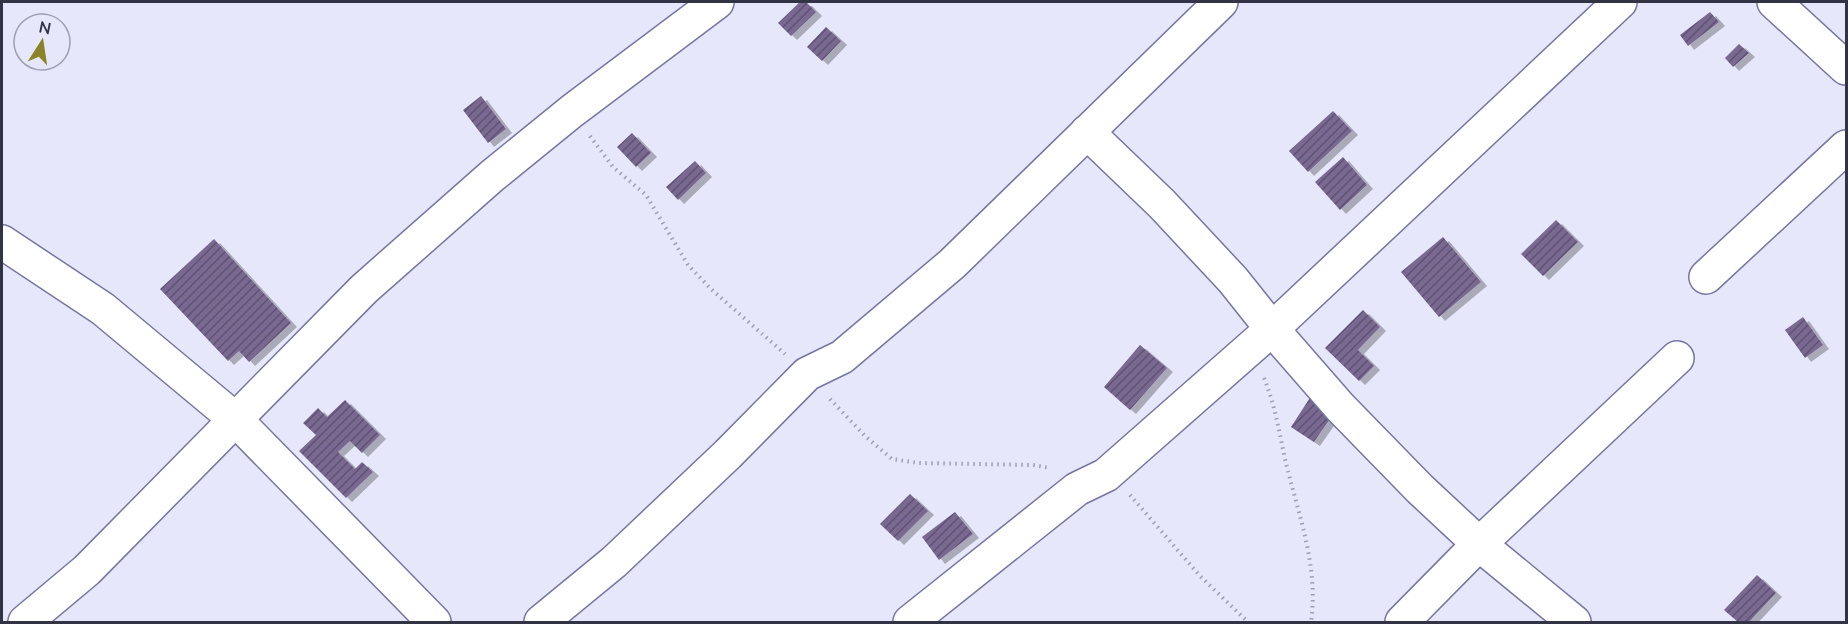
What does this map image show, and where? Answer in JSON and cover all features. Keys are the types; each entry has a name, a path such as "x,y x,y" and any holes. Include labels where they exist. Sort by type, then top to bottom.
{"street":[{"path":"25,622 87,570 363,289 572,111 717,2"},
{"path":"541,622 614,562 728,454 807,374 842,357 952,264 1221,2"},
{"path":"910,622 1077,489 1106,475 1262,338 1620,2"},
{"path":"1774,2 1846,68"},
{"path":"1087,132 1162,204 1233,280 1262,338 1340,407 1420,489 1479,544 1574,622"},
{"path":"1706,277 1846,147"},
{"path":"2,242 102,309 235,419 434,622"},
{"path":"1402,622 1479,544 1677,358"}],"path":[{"path":"572,111 613,167 646,195 688,265 807,374 865,436 892,459 920,463 1033,465 1053,469"},
{"path":"1262,338 1285,457 1311,556 1315,596 1311,622"},
{"path":"1106,475 1121,485 1200,576 1248,622"}],"building":[{"path":"800,2 806,2 816,12 791,36 778,23"},
{"path":"1710,12 1719,22 1688,46 1680,35"},
{"path":"826,27 841,41 822,61 807,47"},
{"path":"1739,44 1749,53 1733,67 1725,58"},
{"path":"481,96 506,129 488,143 463,110"},
{"path":"1333,111 1352,131 1308,172 1289,151"},
{"path":"632,133 651,153 636,167 617,147"},
{"path":"1343,157 1367,185 1340,210 1315,182"},
{"path":"695,161 706,173 678,200 666,187"},
{"path":"1556,220 1578,242 1543,276 1521,254"},
{"path":"1443,237 1481,282 1439,317 1401,272"},
{"path":"214,239 291,323 249,362 239,351 228,361 160,289"},
{"path":"1363,310 1380,327 1358,350 1374,366 1359,381 1325,348"},
{"path":"1803,317 1823,345 1805,358 1785,330"},
{"path":"1140,345 1167,368 1130,410 1104,387"},
{"path":"1315,390 1339,406 1314,442 1291,427"},
{"path":"345,400 380,435 362,453 350,441 338,452 355,469 362,462 373,472 346,498 299,451 316,435 303,423 318,408 327,417"},
{"path":"910,494 928,511 898,541 880,524"},
{"path":"955,512 973,534 939,560 922,537"},
{"path":"1757,575 1776,593 1749,622 1738,622 1724,610"}]}
